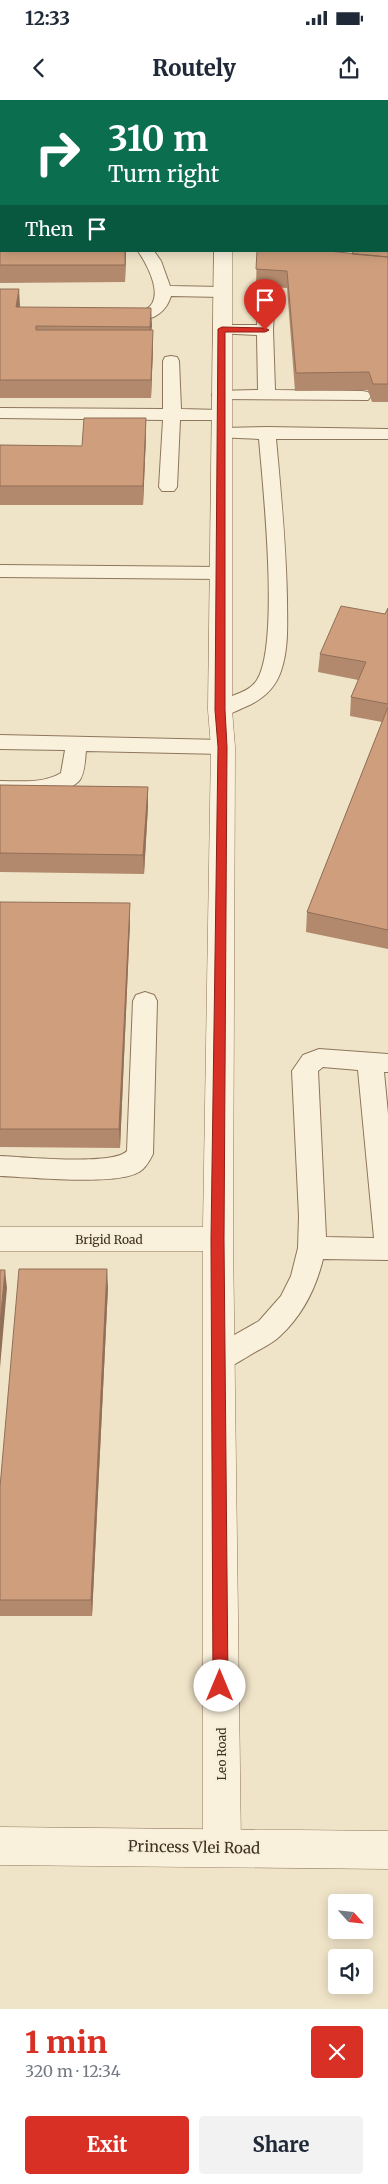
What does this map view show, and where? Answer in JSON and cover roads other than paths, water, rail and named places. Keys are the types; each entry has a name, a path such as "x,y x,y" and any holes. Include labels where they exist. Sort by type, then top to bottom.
{"street":[{"name":"Leo Road","path":"222,252 220,710 223,747 218,1239 222,1847"},
{"name":"Brigid Road","path":"0,1239 218,1239"},
{"name":"Princess Vlei Road","path":"0,1846 388,1850"}],"lane":[{"path":"98,314 147,315 154,313 160,308 164,291 153,261 147,252"},
{"path":"267,290 265,330 267,395"},
{"path":"164,291 222,292"},
{"path":"222,329 265,330"},
{"path":"168,487 172,414 171,361"},
{"path":"221,414 267,395 362,396"},
{"path":"0,413 221,414 267,432 388,434"},
{"path":"220,710 259,691 267,680 276,647 277,567 267,432"},
{"path":"0,571 221,573"},
{"path":"0,742 223,747"},
{"path":"0,788 45,788 60,784 72,776 77,743"},
{"path":"0,1166 96,1170 130,1165 140,1154 146,1001"},
{"path":"218,1359 269,1329 291,1304 305,1277 312,1248 305,1071 308,1063 314,1058 379,1062 388,1248 312,1248"}]}
